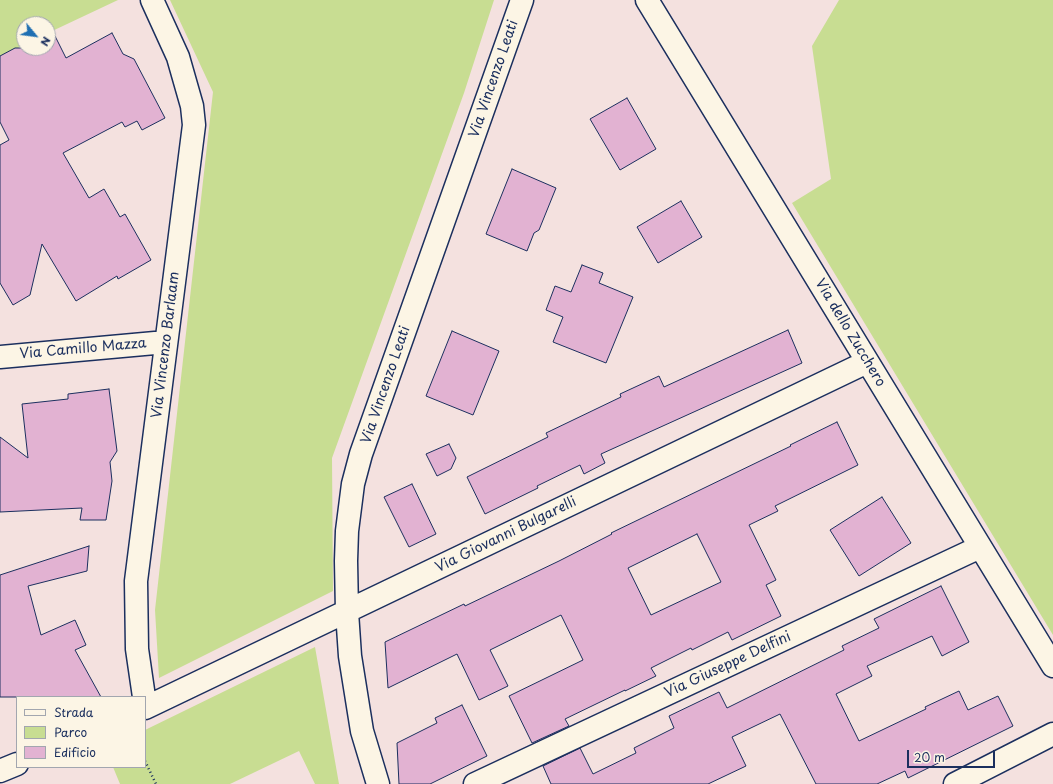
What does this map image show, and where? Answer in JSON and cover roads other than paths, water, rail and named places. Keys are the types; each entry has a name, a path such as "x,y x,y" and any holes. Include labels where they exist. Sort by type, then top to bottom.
{"street":[{"name":"Via Vincenzo Barlaam","path":"144,696 137,649 136,581 194,125 192,106 178,57 152,0"},
{"name":"Via Vincenzo Leati","path":"378,784 362,731 351,663 347,612 346,561 349,507 353,484 361,454 522,0"},
{"name":"Via dello Zucchero","path":"647,0 1053,666"},
{"name":"Via Camillo Mazza","path":"0,356 166,342"},
{"name":"Via Giovanni Bulgarelli","path":"146,708 867,362"},
{"name":"Via Giuseppe Delfini","path":"475,784 980,547"},
{"path":"955,784 1053,734"},
{"path":"0,771 16,764"}]}
